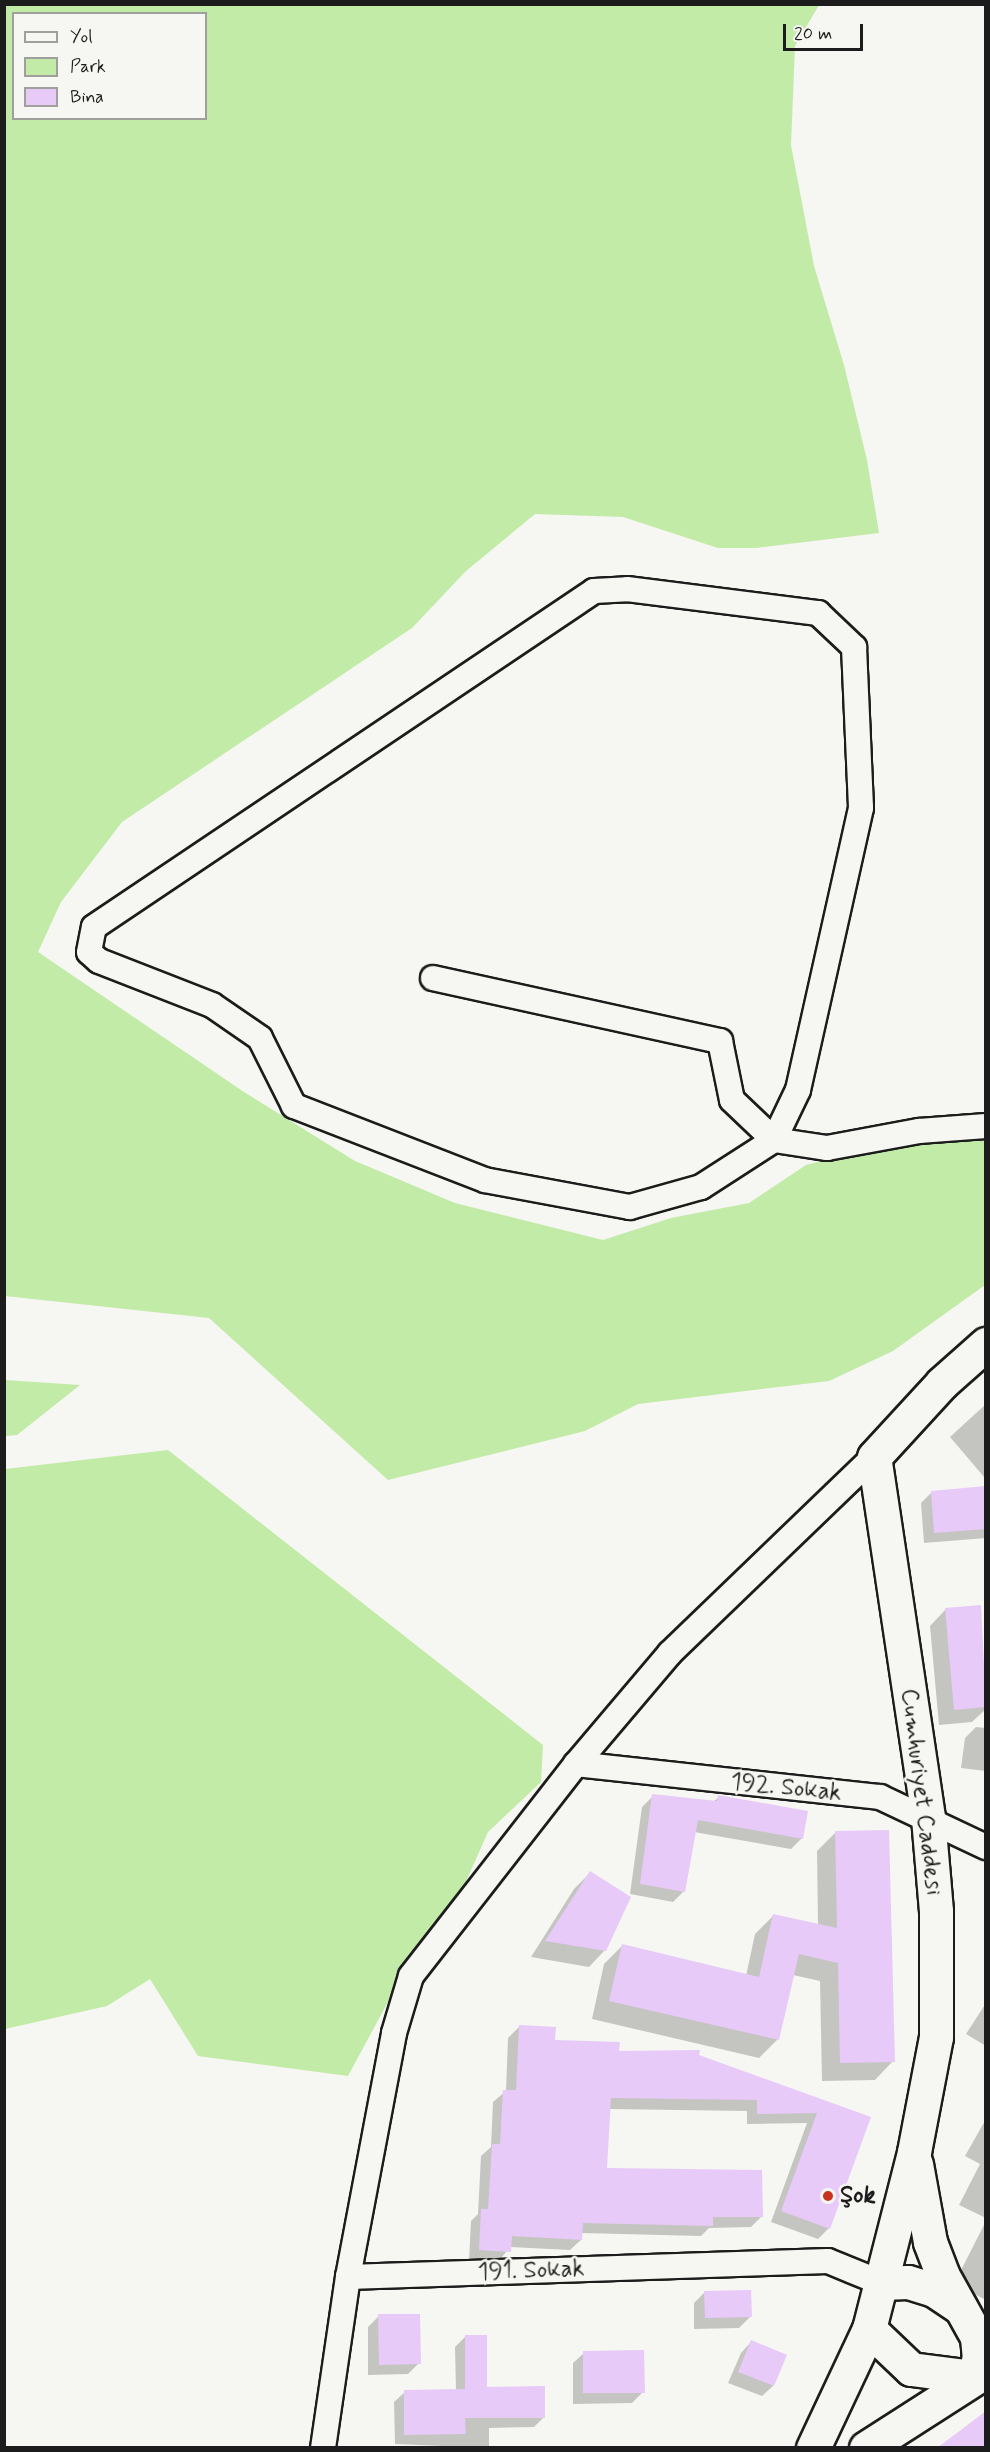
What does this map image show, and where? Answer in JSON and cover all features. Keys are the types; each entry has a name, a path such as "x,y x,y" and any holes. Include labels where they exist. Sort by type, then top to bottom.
{"street":[{"path":"627,589 818,613 854,647 861,808 798,1090 774,1140 701,1187 630,1206 485,1180 294,1106 260,1038 212,1005 99,961 89,952 94,927 594,591 627,589"},
{"path":"434,978 720,1041 732,1100 774,1140 827,1148 919,1131 986,1126"},
{"path":"323,2448 348,2277 394,2033 411,1976 576,1764 670,1653 874,1456 942,1383 986,1344"},
{"name":"Cumhuriyet Caddesi","path":"813,2448 868,2329 882,2283 914,2152 936,2037 936,1911 928,1817 874,1456"},
{"name":"192. Sokak","path":"576,1764 880,1797 928,1817 986,1847"},
{"path":"914,2152 930,2242 972,2315 977,2337 979,2374"},
{"name":"191. Sokak","path":"348,2277 828,2261 882,2283"},
{"path":"882,2283 908,2282 934,2290 972,2315"},
{"path":"868,2329 911,2369 979,2374"},
{"path":"866,2448 979,2374"}],"green space":[{"path":"5,5 819,5 795,46 791,145 814,266 844,365 867,460 879,533 756,548 718,548 623,517 535,514 466,571 412,628 122,822 61,902 38,952 244,1092 355,1161 455,1203 603,1240 671,1218 749,1203 806,1165 894,1142 985,1139 985,1285 893,1351 829,1381 638,1404 585,1431 388,1480 209,1318 5,1296"},
{"path":"5,1380 80,1385 17,1435 5,1436"},
{"path":"168,1450 543,1745 541,1782 488,1832 456,1904 423,1937 348,2076 198,2056 150,1979 107,2006 5,2029 5,1469"}],"building":[{"path":"986,1486 986,1529 934,1533 931,1491"},
{"path":"981,1605 986,1707 954,1710 945,1608"},
{"path":"652,1794 717,1801 718,1795 808,1811 803,1839 698,1820 685,1892 640,1884"},
{"path":"889,1830 895,2062 840,2063 838,1963 799,1954 779,2040 609,2001 622,1944 759,1977 773,1914 837,1928 835,1831"},
{"path":"590,1871 631,1897 606,1951 545,1941"},
{"path":"519,2025 556,2027 555,2040 620,2042 619,2051 700,2050 699,2055 871,2117 830,2229 781,2211 817,2113 757,2114 757,2100 611,2098 607,2168 762,2170 763,2217 713,2217 713,2226 583,2223 582,2240 512,2236 511,2252 479,2250 481,2209 488,2209 492,2144 500,2144 503,2090 516,2090"},
{"path":"751,2290 752,2317 705,2318 704,2291"},
{"path":"378,2314 420,2314 421,2364 379,2365"},
{"path":"465,2335 487,2335 487,2387 545,2386 545,2418 465,2418 466,2434 404,2435 404,2390 465,2389"},
{"path":"751,2340 787,2355 774,2386 738,2372"},
{"path":"644,2350 645,2393 583,2393 583,2351"},
{"path":"986,2411 986,2448 937,2448"}],"place":[{"name":"Şok","path":"828,2196"}]}
